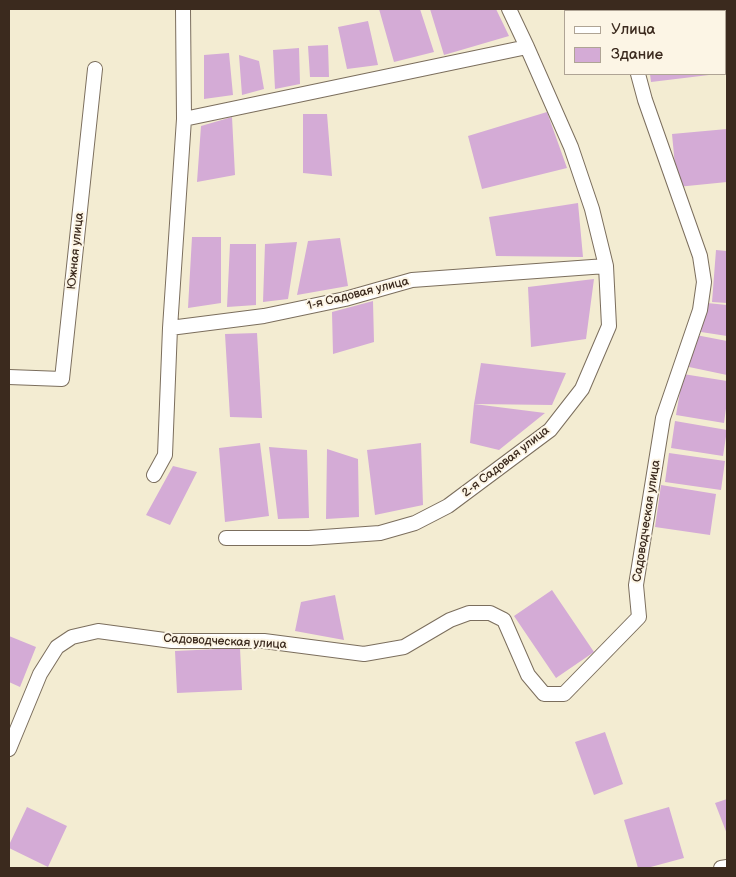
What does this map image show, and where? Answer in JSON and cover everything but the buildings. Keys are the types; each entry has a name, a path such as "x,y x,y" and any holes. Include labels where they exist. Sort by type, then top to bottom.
{"street":[{"path":"154,475 165,455 170,328 184,119 183,9"},
{"name":"2-я Садовая улица","path":"226,538 309,538 380,533 415,524 448,506 550,430 582,389 609,326 606,266 592,209 571,147 528,47 509,9"},
{"path":"184,119 528,47"},
{"name":"Южная улица","path":"9,377 62,379 95,69"},
{"name":"Садоводческая улица","path":"9,749 40,674 57,647 72,637 98,632 172,641 264,641 364,654 404,647 450,620 469,613 490,613 504,620 528,675 544,694 564,694 638,617 636,585 663,418 700,310 704,282 700,256 645,100 638,75"},
{"name":"1-я Садовая улица","path":"170,328 264,316 346,299 412,280 606,266"},
{"path":"721,868 727,867"}]}
